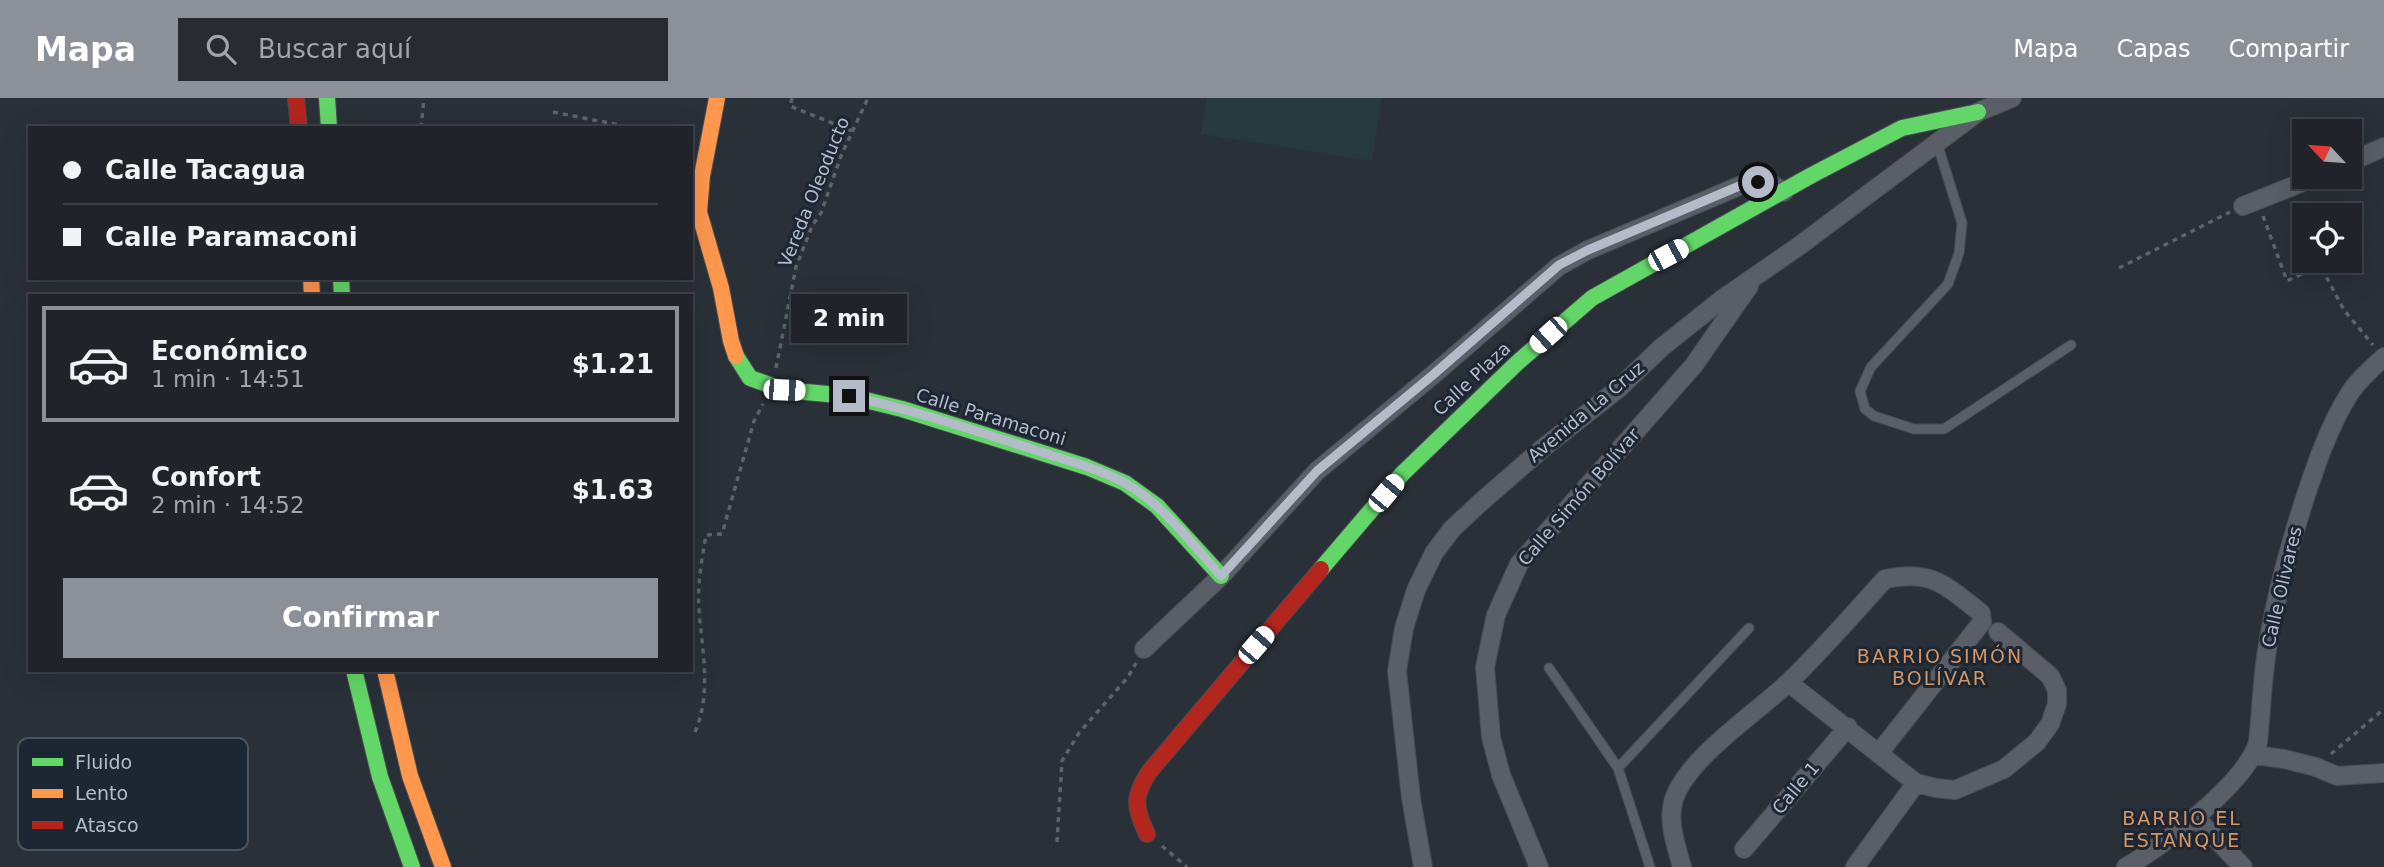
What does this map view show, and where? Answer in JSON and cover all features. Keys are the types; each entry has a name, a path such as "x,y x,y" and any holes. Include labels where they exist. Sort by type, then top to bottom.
{"main road":[{"path":"296,98 299,126"},
{"path":"327,98 329,126"},
{"name":"Calle Paramaconi","path":"717,98 702,176 699,212 738,360 750,378 772,388 849,396 902,409 1087,467 1125,482 1157,506 1221,576"},
{"name":"Calle Plaza","path":"1147,834 1135,811 1139,788 1149,772 1412,464 1517,363 1592,298 1784,191 1902,128 1978,112"},
{"path":"354,672 380,777 412,867"},
{"path":"385,672 410,776 443,867"}],"street":[{"name":"Avenida La Cruz","path":"1423,867 1411,798 1397,671 1404,628 1416,590 1434,553 1452,529 1543,448 1618,389 1662,347 1721,300 1978,112 2012,98"},
{"path":"2362,157 2384,147"},
{"path":"1144,649 1221,576 1317,471 1559,265 1588,250 1744,184 1770,183 1784,191"},
{"path":"2250,203 2292,186"},
{"name":"Calle Simón Bolívar","path":"1539,867 1501,775 1491,737 1485,667 1496,615 1519,564 1694,365 1755,276"},
{"name":"Calle Olivares","path":"2255,755 2273,616 2294,534 2316,465 2348,395 2362,376 2384,357"},
{"path":"1682,867 1671,825 1671,809 1675,795 1687,776 1716,746 1789,683 1885,579 1906,575 1928,577 1947,586 1981,612 1982,622 1879,753"},
{"path":"1789,683 1916,783 1955,790 2004,769 2037,742 2050,724 2057,704 2057,690 2050,676 1998,632"},
{"name":"Calle 1","path":"1744,849 1848,727"},
{"path":"2126,867 2142,858 2216,799 2255,755 2316,767 2337,776 2384,773"},
{"path":"1855,867 1916,783"},
{"path":"2195,817 2243,867"}],"lane":[{"path":"1937,143 1962,223 1959,253 1948,284 1871,368 1860,391 1866,409 1874,416 1914,429 1944,429 2071,345"},
{"path":"1618,768 1749,628"},
{"path":"1549,668 1618,768 1650,867"}],"path":[{"path":"421,126 424,98"},
{"path":"792,98 790,106 852,131"},
{"name":"Vereda Oleoducto","path":"695,732 703,714 706,689 699,611 699,571 706,535 722,534 754,421 772,388 796,267 812,226 821,213 841,156 868,98"},
{"path":"553,112 625,126"},
{"path":"2119,268 2250,203 2287,281 2320,265 2344,310 2384,357"},
{"path":"1057,842 1062,761 1079,733 1128,677 1144,649"},
{"path":"2316,767 2384,709"},
{"path":"1147,834 1187,867"}],"green space":[{"path":"1207,98 1382,98 1372,161 1201,134"}],"traffic: fast":[{"path":"327,98 329,126"},
{"path":"1321,569 1402,474 1517,363 1592,298 1902,128 1978,112"},
{"path":"341,280 342,294"},
{"path":"736,356 750,378 784,390 849,396 902,409 1087,467 1125,483 1157,506 1221,576"},
{"path":"354,672 380,777 412,867"}],"traffic: slow":[{"path":"717,98 702,176 699,212 721,288 736,356"},
{"path":"311,280 312,294"},
{"path":"385,672 410,776 443,867"}],"traffic: jam":[{"path":"296,98 299,126"},
{"path":"1147,834 1137,802 1140,788 1149,772 1321,569"}],"district":[{"name":"BARRIO SIMÓN BOLÍVAR","path":"1940,667"},
{"name":"BARRIO EL ESTANQUE","path":"2182,829"}],"route":[{"path":"849,396 979,432 1125,482 1157,506 1221,576 1317,471 1559,265 1588,250 1744,184 1758,182"}]}
